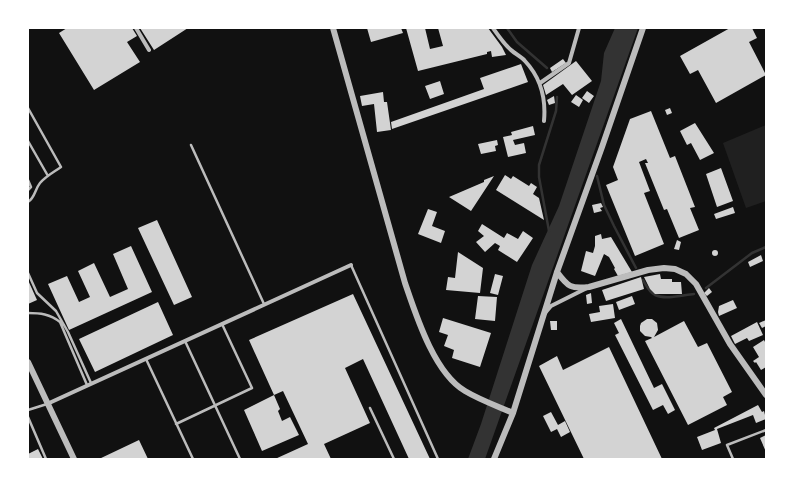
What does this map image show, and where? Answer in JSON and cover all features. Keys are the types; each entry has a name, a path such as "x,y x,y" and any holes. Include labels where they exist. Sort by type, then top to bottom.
{"street":[{"path":"136,28 149,50"},
{"path":"333,28 400,268 429,348 450,378 464,391 513,413"},
{"path":"493,28 510,49 524,60 534,72 540,83 545,109 544,121"},
{"path":"540,83 569,63 579,28"},
{"path":"494,459 513,413 557,272 643,28"},
{"path":"47,404 351,265"},
{"path":"557,272 570,287 580,288 589,287 648,270 664,268 675,269 686,274 696,284 730,344 766,394"},
{"path":"543,316 551,306 589,287"},
{"path":"28,362 74,459"}],"lane":[{"path":"28,108 61,167 39,184 32,200 28,202"},
{"path":"28,141 48,176"},
{"path":"191,145 264,304"},
{"path":"28,180 31,186 28,190"},
{"path":"351,265 438,459"},
{"path":"28,273 38,293 56,311 68,332 89,384"},
{"path":"28,312 54,317 60,322 89,384"},
{"path":"176,424 252,388 222,324"},
{"path":"185,340 240,459"},
{"path":"146,358 193,459"},
{"path":"28,410 47,404"},
{"path":"370,408 394,459"},
{"path":"28,417 46,459"},
{"path":"733,459 727,445 766,430"}],"shaded area":[{"path":"615,28 638,28 485,459 468,459 481,424 532,265 559,206 601,81 604,53"},
{"path":"766,125 766,201 746,208 723,143"}],"building":[{"path":"67,28 132,28 137,36 127,42 140,62 94,90 59,33"},
{"path":"140,28 188,28 154,50"},
{"path":"367,28 401,28 403,33 371,42"},
{"path":"406,28 425,28 430,49 443,46 438,28 488,28 506,55 492,57 491,51 487,52 487,54 418,71"},
{"path":"730,28 752,28 757,38 749,42 766,75 716,103 698,70 690,74 680,56"},
{"path":"563,59 566,63 552,72 550,68"},
{"path":"576,61 592,81 572,95 563,84 546,95 543,85"},
{"path":"521,64 528,82 392,129 391,122 484,89 480,78"},
{"path":"440,81 444,94 430,99 425,86"},
{"path":"587,91 594,96 589,103 582,98"},
{"path":"383,92 384,102 387,102 391,130 377,132 374,104 362,106 360,96"},
{"path":"576,95 583,100 579,107 571,102"},
{"path":"554,96 555,103 549,105 547,100"},
{"path":"670,108 672,113 667,115 665,110"},
{"path":"651,111 670,158 675,156 695,207 690,208 699,230 679,238 667,209 664,210 645,163 648,163 646,159 639,162 650,191 644,193 664,244 635,256 606,185 618,180 613,167 630,119"},
{"path":"695,123 714,153 700,160 691,143 687,145 680,131"},
{"path":"533,126 535,135 513,140 515,145 524,143 526,153 508,157 503,137 512,135 511,132"},
{"path":"497,140 498,145 495,146 496,151 481,154 478,144"},
{"path":"721,168 733,201 717,207 706,174"},
{"path":"505,175 511,179 513,176 529,186 531,183 537,187 533,194 539,198 544,220 496,190"},
{"path":"494,176 471,211 449,197 484,182 484,180"},
{"path":"601,203 603,207 600,208 602,211 594,213 592,205"},
{"path":"733,207 735,213 716,219 714,214"},
{"path":"428,209 437,212 432,226 445,231 441,243 418,234"},
{"path":"157,220 192,297 174,305 138,228"},
{"path":"482,224 504,238 507,233 518,239 523,231 533,238 517,262 498,250 500,246 495,243 485,252 476,242 484,236 478,231"},
{"path":"601,234 602,239 611,237 632,272 618,276 609,257 604,254 595,276 581,271 586,251 593,253 595,236"},
{"path":"677,240 681,242 679,250 674,249"},
{"path":"131,246 152,292 69,330 48,284 67,276 79,302 90,297 78,271 94,263 110,297 128,289 113,254"},
{"path":"715,250 718,253 715,256 712,253"},
{"path":"458,252 483,268 480,293 446,290 448,277 455,278"},
{"path":"761,255 763,261 750,267 748,262"},
{"path":"495,274 503,276 498,295 490,293"},
{"path":"660,274 661,279 672,279 672,282 681,282 682,294 655,294 650,289 644,277"},
{"path":"641,277 644,289 606,301 602,290"},
{"path":"28,280 37,300 28,304"},
{"path":"709,288 712,292 707,296 704,293"},
{"path":"591,293 592,303 587,304 586,295"},
{"path":"353,294 430,459 409,459 363,359 345,368 370,423 324,444 331,459 275,459 308,444 283,391 274,395 249,340"},
{"path":"478,296 497,297 495,321 475,319"},
{"path":"632,296 635,304 619,310 616,302"},
{"path":"733,300 737,308 719,316 719,306"},
{"path":"158,302 173,335 95,372 79,339"},
{"path":"613,304 615,318 591,322 589,314 600,312 599,306"},
{"path":"443,318 491,333 480,367 452,358 454,350 444,346 448,335 439,332"},
{"path":"621,319 654,388 662,384 675,410 668,414 663,405 653,410 615,335 619,333 614,323"},
{"path":"647,319 652,319 657,323 658,330 654,337 684,321 698,347 707,343 732,392 723,397 727,405 688,425 645,341 652,338 645,336 640,331 641,323"},
{"path":"766,320 766,326 762,328 759,323"},
{"path":"550,321 557,321 557,330 551,330"},
{"path":"757,322 763,335 749,341 747,338 735,344 731,336"},
{"path":"764,340 766,344 766,367 761,370 756,362 755,363 753,361 759,357 753,347"},
{"path":"609,347 662,459 584,459 539,366 557,356 563,370"},
{"path":"274,395 280,409 278,411 282,421 290,417 299,435 262,451 244,410"},
{"path":"758,405 762,412 764,411 766,419 756,423 753,415 717,429 721,443 702,450 697,437 715,430 714,428"},
{"path":"551,412 558,425 565,421 570,432 561,437 557,429 551,432 543,416"},
{"path":"766,435 766,452 760,438"},
{"path":"139,440 148,459 99,459"},
{"path":"38,449 43,459 28,459 28,454"}],"waterway":[{"path":"507,28 517,42 547,68"},
{"path":"549,231 539,177 539,165 556,111 557,97"},
{"path":"597,176 604,205 636,268"},
{"path":"706,288 752,253 766,247"},
{"path":"643,280 651,292 655,295 669,297 694,294"}]}
